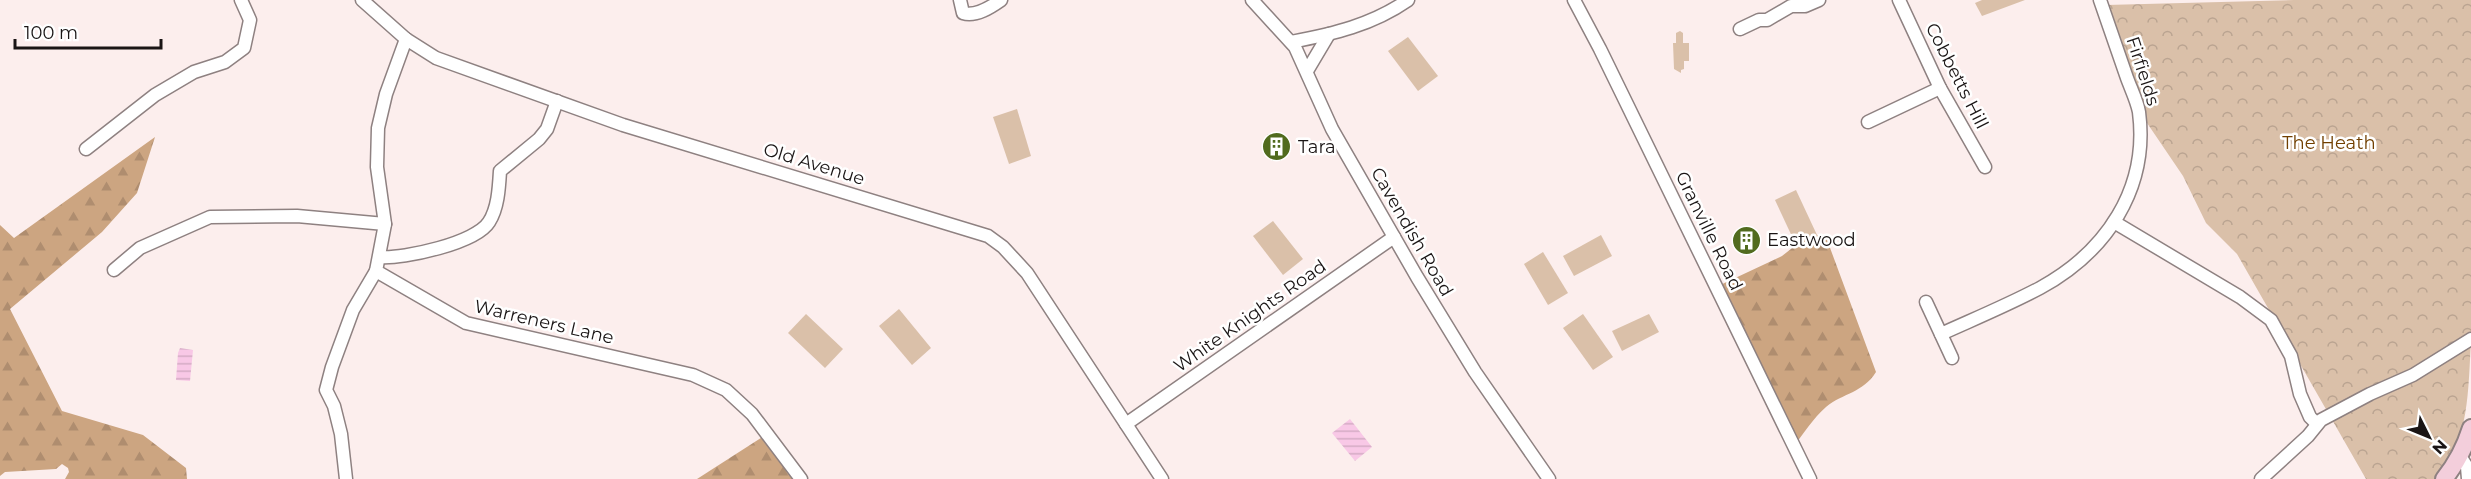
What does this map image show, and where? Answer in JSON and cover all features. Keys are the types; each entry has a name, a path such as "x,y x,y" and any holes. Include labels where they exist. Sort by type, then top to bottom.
{"main road":[{"path":"2444,479 2460,456 2471,428"}],"street":[{"path":"86,149 155,95 194,72 225,62 244,48 250,20 241,0"},
{"path":"960,0 963,13 969,15 989,8 1001,0"},
{"name":"Cavendish Road","path":"1252,0 1291,42 1307,71 1332,129 1394,237 1475,372 1550,479"},
{"path":"1291,42 1367,23 1408,0"},
{"name":"Granville Road","path":"1574,0 1810,479"},
{"path":"1740,29 1759,20 1767,20 1791,6 1805,6 1819,0"},
{"name":"Cobbetts Hill","path":"1899,0 1940,88 1985,167"},
{"name":"Firfields","path":"1941,334 2041,287 2086,254 2114,222 2136,177 2140,142 2139,110 2100,0"},
{"name":"Old Avenue","path":"367,1 406,39 436,58 623,125 988,237 1004,247 1027,273 1162,479"},
{"path":"1307,71 1329,34"},
{"path":"346,479 341,434 334,406 326,390 332,366 353,310 376,271 380,257 385,224 377,168 378,129 386,94 406,39"},
{"path":"1868,122 1940,88"},
{"path":"380,257 394,258 441,247 463,239 488,224 494,213 500,171 539,139 547,129 557,101"},
{"path":"114,270 140,248 210,218 297,216 385,224"},
{"path":"2114,222 2240,297 2271,320 2291,356 2300,394 2310,417 2316,424"},
{"name":"White Knights Road","path":"1126,424 1394,237"},
{"name":"Warreners Lane","path":"376,271 466,323 693,375 726,390 752,414 801,479"},
{"path":"1926,302 1952,358"},
{"path":"2261,479 2308,436 2316,424 2370,394 2413,375 2471,339"},
{"path":"2460,456 2467,467 2468,479"}],"green space":[{"path":"1982,0 2025,0 1982,16 1975,3"},
{"name":"The Heath","path":"2294,0 2471,0 2471,341 2468,396 2455,449 2436,479 2366,479 2237,254 2206,223 2183,176 2145,120 2106,5"},
{"path":"1680,31 1683,33 1683,43 1689,43 1689,61 1684,61 1684,69 1681,73 1674,69 1673,43 1676,43 1676,33"},
{"path":"1408,37 1438,76 1418,91 1388,51"},
{"path":"1017,109 1031,156 1009,164 993,117"},
{"path":"155,137 137,193 102,232 10,309 62,411 143,435 186,468 187,479 65,479 69,472 68,468 62,464 56,469 5,472 0,476 0,225 14,238"},
{"path":"1796,190 1817,235 1796,245 1775,200"},
{"path":"1273,221 1303,259 1283,275 1253,236"},
{"path":"1601,235 1612,256 1574,276 1563,256"},
{"path":"1817,235 1826,237 1876,372 1859,389 1826,407 1812,421 1792,448 1716,287 1782,256 1796,245"},
{"path":"1543,252 1568,293 1548,305 1524,264"},
{"path":"899,309 931,348 912,365 879,326"},
{"path":"806,314 843,349 825,368 788,333"},
{"path":"1583,314 1613,357 1593,370 1563,328"},
{"path":"1649,314 1659,332 1622,351 1612,331"},
{"path":"767,434 801,479 697,479"}],"shaded area":[{"path":"180,348 193,350 190,381 176,380"},
{"path":"1350,419 1372,447 1355,461 1332,433"}],"place":[{"name":"Tara","path":"1277,147"},
{"name":"Eastwood","path":"1746,240"}]}
